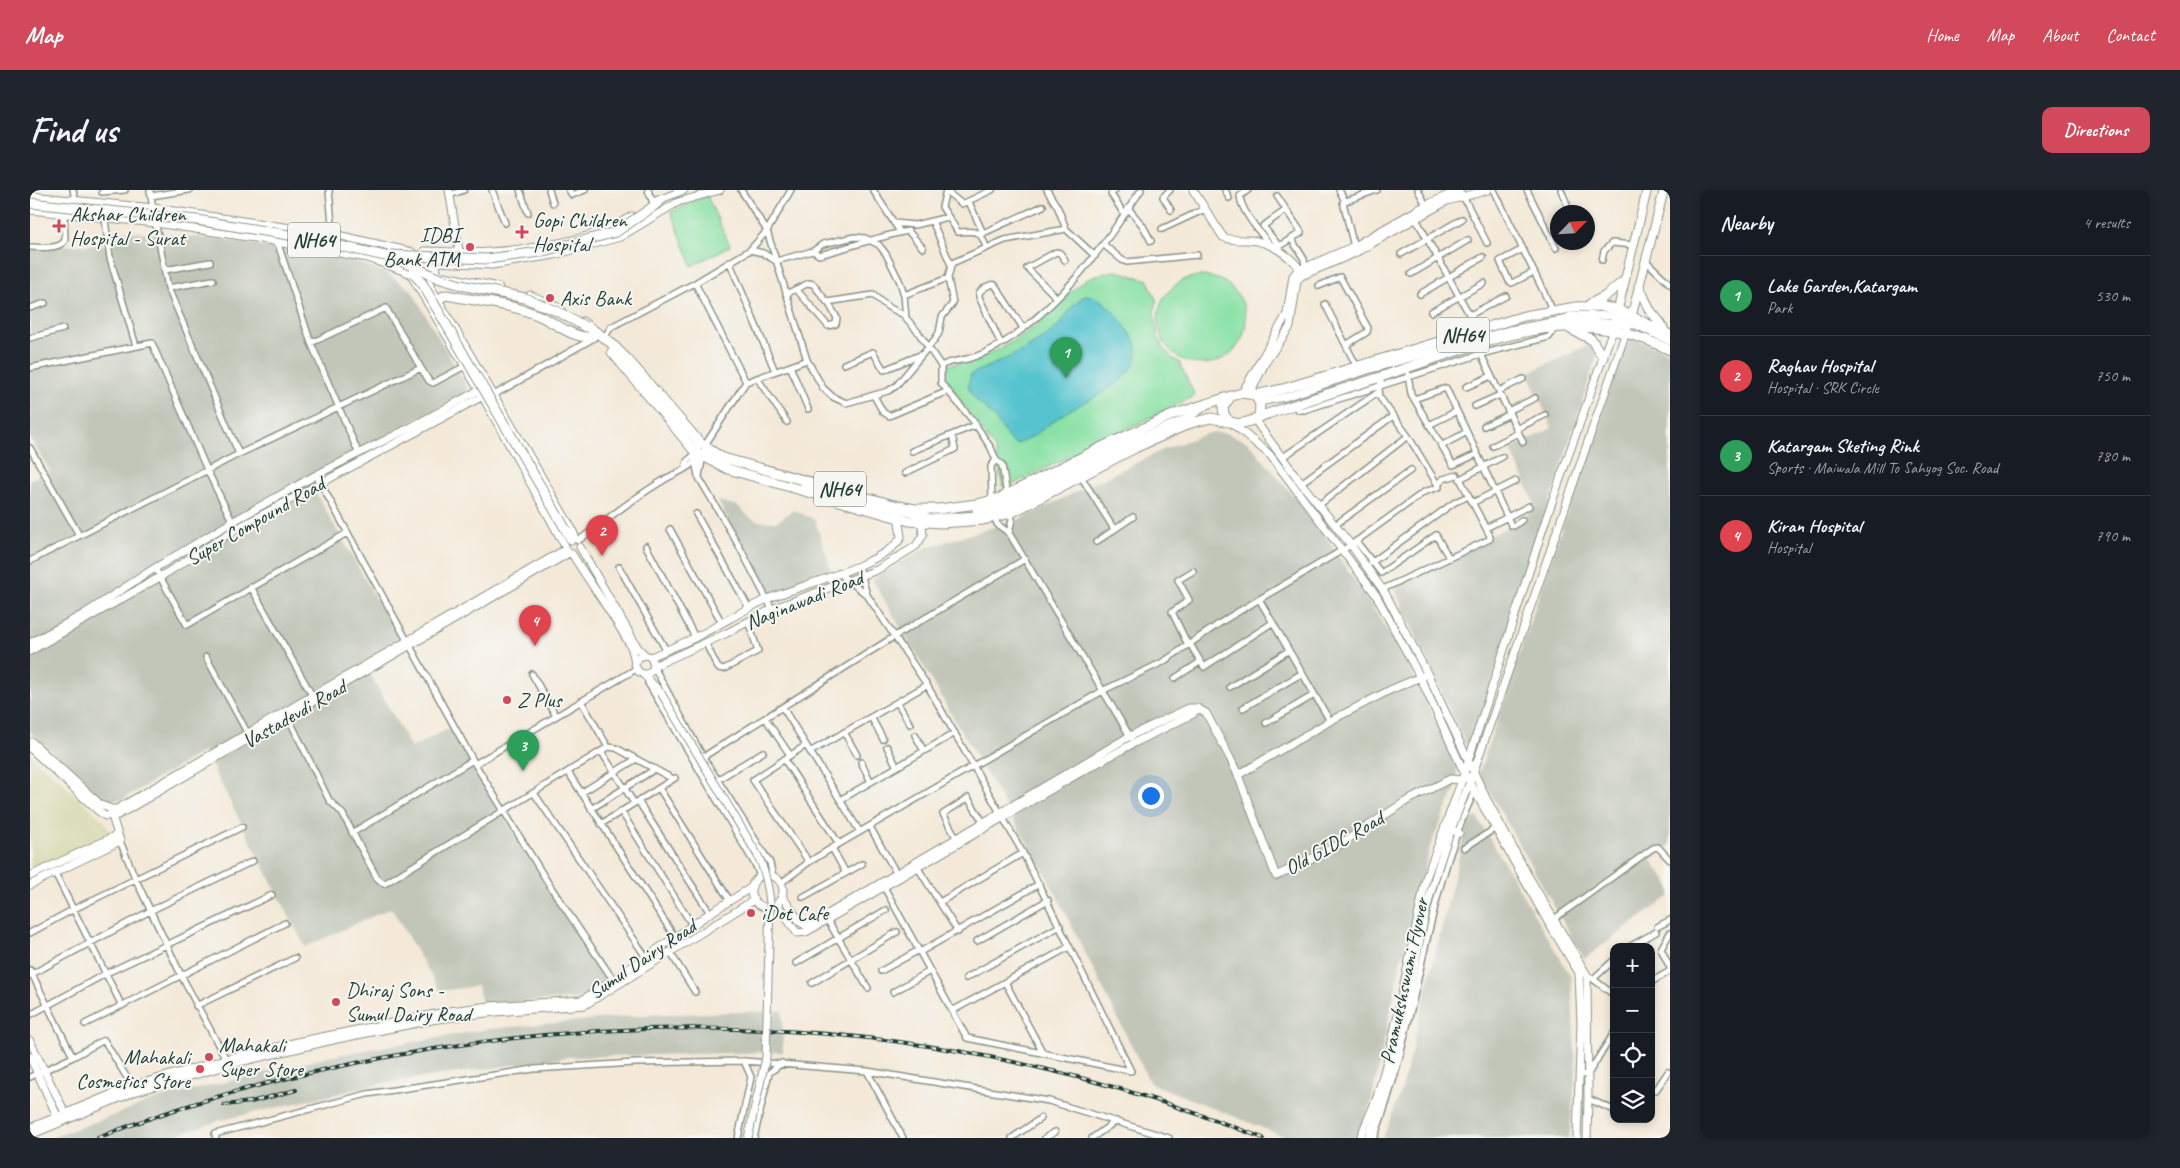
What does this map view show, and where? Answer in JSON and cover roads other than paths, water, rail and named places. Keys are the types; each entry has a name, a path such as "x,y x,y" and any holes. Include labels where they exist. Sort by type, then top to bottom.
{"highway":[{"name":"NH64","path":"32,196 259,229 385,256 445,280 525,298 542,304 590,333 608,348 701,450 720,461 728,469 897,511 922,515 942,523 1009,504 1192,423 1211,418 1241,424 1382,376 1408,372 1486,350 1565,323 1615,319 1630,323 1670,350"},
{"path":"385,256 395,254 487,259 540,252 616,232 655,204"},
{"name":"NH64","path":"30,209 166,221 258,234 371,255 410,272 461,289 524,302 604,338 630,361 701,450"},
{"path":"432,269 439,276 521,293 550,304 588,325 590,333 578,337 541,317 522,310 446,295 438,299"},
{"path":"410,272 422,284 476,373 566,530 572,546"},
{"path":"1586,306 1604,297 1624,281"},
{"path":"1639,286 1650,311 1669,334"},
{"name":"NH64","path":"897,511 922,515 963,506 993,510 1009,504 1108,444 1176,414 1231,396 1251,396 1283,389 1524,316 1586,306 1615,319 1669,334"},
{"path":"1565,323 1592,339 1603,356"},
{"path":"1231,396 1223,407 1224,414 1231,423"},
{"path":"1251,396 1261,408 1258,417"}],"main road":[{"path":"1615,319 1647,190"},
{"path":"1630,323 1664,190"}],"street":[{"path":"73,190 80,216"},
{"path":"102,192 125,190"},
{"path":"189,190 150,193 168,288 239,454"},
{"path":"329,190 334,252"},
{"path":"459,251 450,193 464,190"},
{"path":"492,190 505,223"},
{"path":"520,190 528,213"},
{"path":"549,190 553,203"},
{"path":"569,190 571,195 585,190"},
{"path":"648,190 655,204"},
{"path":"30,209 156,224 334,252 368,258 410,272 418,277 440,262 492,265 554,256 620,237 678,202 720,190"},
{"path":"741,190 767,231 807,360 824,388 839,401 846,403 874,396 896,386 939,333 942,317 953,303 948,278 951,265 933,223"},
{"path":"604,338 611,327 696,283 750,250 767,231 791,190"},
{"path":"992,190 969,202 959,202 946,190 942,207 958,232 982,234 1043,206"},
{"path":"1047,190 1058,208 1066,229 1095,256"},
{"path":"1115,190 1110,194 1124,214"},
{"path":"941,366 946,362 969,359 1000,344 1038,316 1095,256 1141,190"},
{"path":"1170,190 1163,197 1171,210"},
{"path":"1193,190 1226,239 1258,241 1271,245"},
{"path":"1225,190 1229,198"},
{"path":"1248,190 1240,196 1242,204 1256,228 1271,245 1303,270"},
{"path":"1339,190 1345,201 1343,205 1353,235 1354,249"},
{"path":"1345,201 1377,190"},
{"path":"1418,190 1426,205"},
{"path":"1414,215 1446,192 1488,190"},
{"path":"1494,190 1553,311"},
{"path":"1527,190 1550,236"},
{"path":"1560,190 1567,204"},
{"path":"32,196 153,208 333,234 412,252 459,251 487,253 539,247 615,227 679,191"},
{"path":"876,191 900,232"},
{"path":"1461,192 1447,201 1414,215 1354,249 1293,276 1288,314 1251,396 1285,397 1428,352 1434,352 1509,330 1565,323 1580,315 1615,319"},
{"path":"1461,192 1487,243"},
{"path":"1277,196 1286,210 1301,234 1277,246 1263,226 1286,210"},
{"path":"969,202 986,247"},
{"path":"1128,208 1143,226 1151,241"},
{"path":"1162,229 1205,209"},
{"path":"30,247 59,246 63,244 65,240 64,214"},
{"path":"1414,215 1478,330"},
{"path":"894,223 914,225 948,217"},
{"path":"1401,254 1462,218"},
{"path":"105,219 110,258 136,346"},
{"path":"951,265 986,247 1005,240 1029,234 1066,229"},
{"path":"750,250 764,253 776,261 813,251 823,244 854,237 869,239 910,231 923,248"},
{"path":"813,251 819,255 863,244 869,239"},
{"path":"869,239 879,245 886,254 904,295 904,315"},
{"path":"1292,240 1303,257 1303,270"},
{"path":"1411,274 1468,240"},
{"path":"277,243 311,343 358,454"},
{"path":"1602,260 1604,251 1612,243 1633,245"},
{"path":"1103,244 1127,262 1197,255"},
{"path":"1523,250 1500,261 1509,282 1512,283 1534,272"},
{"path":"424,251 433,260 430,286 572,529 572,546 638,648 648,656 703,757 770,863 773,876 781,883 782,896 800,922 808,924 898,875 1132,740 1009,533 997,524 993,510 991,466 996,460"},
{"path":"412,252 406,261 410,272 572,546 631,648 639,669 756,866 760,877"},
{"path":"1056,297 1027,268 1056,252 1065,260"},
{"path":"1420,294 1483,257"},
{"path":"1646,261 1670,284"},
{"path":"165,270 210,262"},
{"path":"730,263 775,371"},
{"path":"1319,286 1336,277 1340,277 1368,328 1367,332 1346,345"},
{"path":"904,295 948,278"},
{"path":"168,288 213,280"},
{"path":"696,283 746,382"},
{"path":"786,294 796,289 811,283 825,301 828,302 837,318 836,324 828,326 796,289"},
{"path":"1431,312 1484,283"},
{"path":"1000,344 983,308 979,297 980,291 990,285 996,285 1023,328"},
{"path":"828,302 873,295 888,307 904,315 929,346 941,366 941,383 976,425 991,448 996,460 1002,465 1012,519 1009,533"},
{"path":"1470,315 1506,296"},
{"path":"30,308 45,303"},
{"path":"1325,304 1357,367"},
{"path":"311,343 386,308 429,381 433,383 465,366"},
{"name":"Pramukshswami Flyover","path":"1368,1138 1382,1104 1397,1049 1426,878 1462,780 1546,520 1615,319"},
{"name":"Pramukshswami Flyover","path":"1360,1138 1378,1097 1414,950 1450,829 1470,782 1630,323"},
{"path":"30,338 63,329"},
{"path":"482,395 494,395 590,333"},
{"path":"30,368 152,343 234,526"},
{"path":"1486,350 1491,376 1523,442"},
{"path":"844,364 873,352 883,370 921,354"},
{"path":"1434,352 1429,357 1284,404 1258,417 1301,483 1335,525 1354,543 1379,573 1382,573 1436,535 1449,558"},
{"path":"772,609 698,476 701,450 746,382 807,360"},
{"path":"790,366 808,409"},
{"path":"30,561 79,534 239,454 422,368"},
{"path":"1283,457 1378,390 1408,372 1410,390 1414,399 1453,465 1477,454"},
{"path":"1382,376 1378,390 1393,416 1439,484"},
{"path":"1466,388 1491,376"},
{"path":"757,378 787,422"},
{"path":"1475,406 1523,379"},
{"path":"1414,399 1446,388 1494,492 1512,526 1522,520"},
{"path":"1293,405 1298,410 1304,410 1378,390"},
{"path":"874,396 883,412 889,416 948,391"},
{"name":"Super Compound Road","path":"30,651 160,577 234,526 316,475 482,395"},
{"name":"Super Compound Road","path":"30,643 84,614 155,568 320,483 482,395"},
{"path":"1484,426 1535,398"},
{"path":"1009,504 1104,453 1188,418 1209,403"},
{"path":"1429,425 1457,411"},
{"path":"1493,446 1545,415"},
{"path":"1301,483 1393,416"},
{"path":"1188,418 1211,418"},
{"path":"1231,423 1270,455 1376,595 1420,677 1464,772 1548,922 1579,973 1582,1023 1577,1138"},
{"path":"912,451 976,425"},
{"path":"1441,446 1467,432"},
{"path":"905,473 956,449 952,435"},
{"path":"1319,505 1408,436"},
{"path":"1114,530 1080,474 1128,444"},
{"path":"30,448 32,458 79,534"},
{"name":"Vastadevdi Road","path":"111,813 147,799 409,645 572,546 625,505 663,480 685,468 689,468 701,450"},
{"path":"1383,589 1490,539 1460,478 1502,457"},
{"path":"720,461 808,488 897,511"},
{"path":"1335,525 1411,470"},
{"path":"316,475 474,762 550,886 616,983 754,900"},
{"path":"781,883 832,848 1104,690 1164,662 1259,599 1354,543 1424,492 1438,487 1443,479 1457,475"},
{"path":"1472,503 1516,481"},
{"path":"1372,563 1455,502 1468,496"},
{"path":"1486,528 1529,506"},
{"name":"Naginawadi Road","path":"897,511 901,531 899,541 883,555 859,566 767,599 695,637 666,650 639,657 639,669 649,673 654,667 772,609 862,576 916,546 923,535 922,515"},
{"path":"696,514 749,608"},
{"path":"1096,542 1134,518"},
{"path":"670,529 722,623"},
{"path":"155,568 188,625 347,532"},
{"path":"1354,543 1383,589 1428,674 1486,798 1590,977 1587,1138"},
{"path":"646,546 695,637"},
{"path":"703,757 895,636 1025,559"},
{"path":"859,566 867,595"},
{"path":"619,567 666,650"},
{"path":"1193,571 1178,580 1189,600 1172,612 1189,645 1204,667 1272,623"},
{"path":"839,573 867,595 927,685 1048,900 1069,947 1097,999 1131,1071 968,1038 884,887"},
{"path":"251,587 312,697"},
{"path":"1259,599 1330,721"},
{"path":"705,642 718,668 724,669 758,652 748,621"},
{"name":"Vastadevdi Road","path":"111,813 248,734 287,715 312,697 409,645"},
{"path":"1230,687 1288,651"},
{"path":"206,657 248,734"},
{"path":"1175,678 1200,662"},
{"path":"654,667 661,693"},
{"path":"639,669 661,693 757,854 763,866 768,884 770,902 766,1057 748,1138"},
{"path":"352,833 639,669"},
{"path":"532,674 556,716"},
{"path":"1244,708 1301,674"},
{"path":"1238,775 1330,721 1428,674"},
{"path":"810,752 927,685"},
{"path":"1266,724 1314,695"},
{"path":"581,701 608,747"},
{"path":"897,702 910,724"},
{"path":"783,708 860,832"},
{"name":"Old GIDC Road","path":"1132,740 1193,714 1197,708 1206,713 1238,775 1276,876 1337,846 1422,793 1450,779 1462,780"},
{"path":"287,715 329,800 342,813 377,878 384,884 608,747 616,748 674,778 601,824"},
{"path":"871,717 883,739"},
{"path":"765,718 790,755"},
{"path":"844,732 857,755"},
{"path":"840,800 955,733"},
{"path":"915,735 924,751"},
{"path":"30,744 97,810 105,816 111,813 118,838 150,911 196,1006 227,1062 67,1116 30,1057"},
{"path":"806,745 753,780 809,862"},
{"path":"887,747 897,767"},
{"path":"601,751 710,913"},
{"path":"718,780 763,752"},
{"path":"581,793 636,759"},
{"path":"784,759 839,844"},
{"path":"861,762 871,782"},
{"path":"591,809 654,769"},
{"path":"568,772 680,945"},
{"path":"659,788 730,901"},
{"path":"1374,1138 1392,1088 1440,886 1475,790"},
{"path":"534,793 646,956"},
{"path":"958,840 943,814 968,798 985,825"},
{"path":"621,811 692,925"},
{"path":"30,933 74,909 242,827"},
{"path":"870,827 898,875"},
{"path":"1464,848 1496,828"},
{"path":"1450,829 1458,833"},
{"path":"30,885 118,838"},
{"path":"30,876 118,838"},
{"path":"777,904 797,933 806,932 884,887 898,875 918,868 958,840"},
{"path":"1554,918 1653,848 1658,847 1670,860"},
{"path":"832,848 846,873"},
{"path":"940,902 1023,853"},
{"path":"73,1057 31,973 92,944 150,911 253,861"},
{"path":"803,897 862,864"},
{"path":"918,868 958,932"},
{"path":"55,872 108,973 122,1006"},
{"path":"773,876 760,877 752,887 754,900 765,907 777,904 782,896"},
{"path":"881,971 958,932 1039,884"},
{"name":"Sumul Dairy Road","path":"30,1128 59,1120 132,1086 359,1028 482,1006 582,1000 616,983 646,956 752,887"},
{"path":"30,1015 108,973 272,895"},
{"path":"977,941 1048,900"},
{"path":"796,963 886,910"},
{"path":"1635,943 1670,920"},
{"path":"828,921 868,988"},
{"path":"86,1024 182,977 285,923"},
{"path":"966,978 1060,926"},
{"path":"812,983 897,932"},
{"path":"1655,979 1670,969 1661,949 1670,933"},
{"path":"952,1011 1069,947"},
{"path":"670,952 695,992"},
{"path":"196,1006 295,958"},
{"path":"1590,977 1610,963"},
{"path":"893,992 930,971"},
{"path":"1579,973 1590,977 1610,992"},
{"path":"1005,982 1043,1053"},
{"path":"1588,1074 1610,1039"},
{"path":"30,1078 104,1040 132,1086"},
{"path":"30,1041 59,1120 30,1135"},
{"path":"738,1138 751,1077 744,1061"},
{"path":"216,1138 215,1134 367,1094 437,1083 534,1069 635,1063 744,1061 867,1071 1049,1101 1116,1121 1159,1137 1169,1138"},
{"path":"754,1138 769,1073 782,1063"},
{"path":"867,1071 903,1138"},
{"path":"1655,1090 1668,1072"},
{"path":"1580,1075 1588,1074"},
{"path":"1588,1099 1610,1108"},
{"path":"1012,1138 1041,1118"},
{"path":"1092,1138 1116,1121"},
{"path":"1045,1138 1055,1132"}],"water":[{"path":"1086,295 1102,301 1116,314 1137,345 1134,364 1121,380 1111,387 1062,415 1029,439 1016,444 973,395 968,385 971,374 1016,354 1037,342 1057,327 1081,298"}],"railway":[{"path":"98,1138 161,1114 225,1094 356,1063 441,1048 527,1037 613,1030 699,1028 785,1031 870,1038 956,1051 1097,1082 1180,1108 1263,1138"},
{"path":"224,1105 251,1102 296,1090"}],"place":[{"name":"Akshar Children Hospital - Surat","path":"59,226"},
{"name":"Gopi Children Hospital","path":"522,232"},
{"name":"IDBI Bank ATM","path":"470,247"},
{"name":"Axis Bank","path":"550,298"},
{"name":"Lake Garden,Katargam","path":"1066,378"},
{"name":"Raghav Hospital","path":"602,556"},
{"name":"Kiran Hospital","path":"535,646"},
{"name":"Z Plus","path":"507,700"},
{"name":"Katargam Sketing Rink","path":"523,771"},
{"name":"iDot Cafe","path":"751,913"},
{"name":"Dhiraj Sons - Sumul Dairy Road","path":"336,1002"},
{"name":"Mahakali Super Store","path":"209,1057"},
{"name":"Mahakali Cosmetics Store","path":"200,1069"}]}
